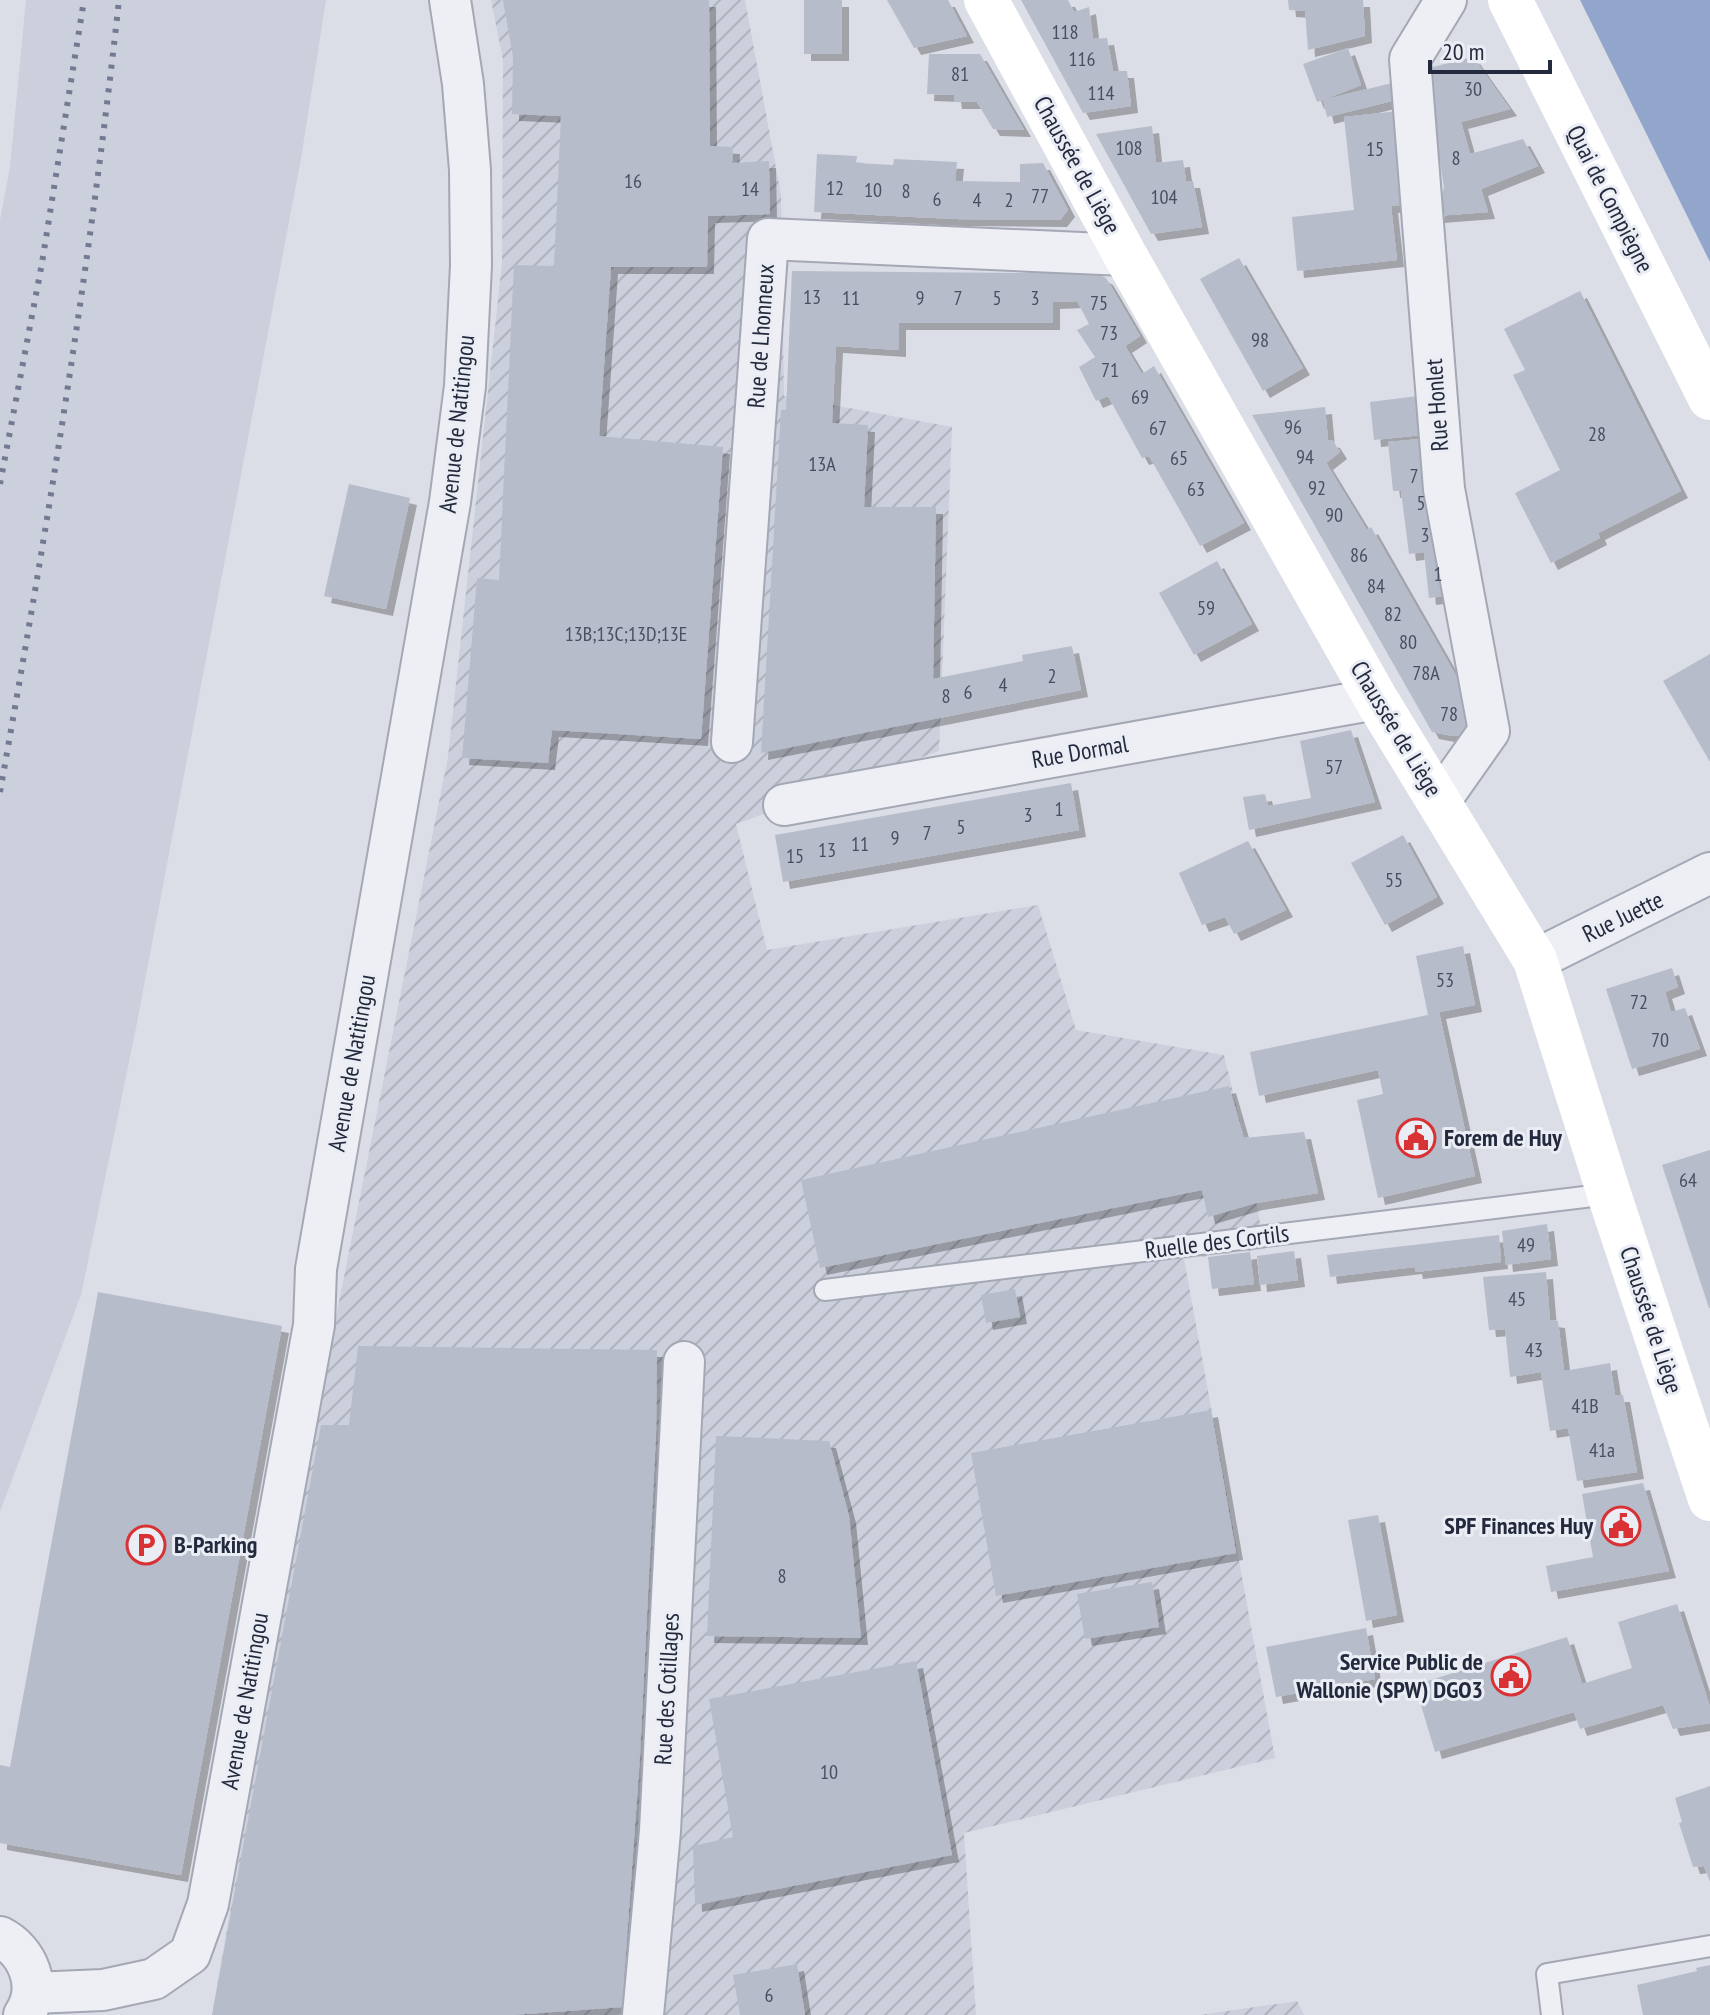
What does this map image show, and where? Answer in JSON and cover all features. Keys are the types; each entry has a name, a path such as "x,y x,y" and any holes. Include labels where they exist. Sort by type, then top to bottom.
{"street":[{"name":"Avenue de Natitingou","path":"29,2004 154,1979 190,1954 208,1904 314,1325 316,1269 450,502 463,400 471,265 470,170 463,84 450,0"},
{"name":"Chaussée de Liège","path":"986,0 1125,255 1376,699 1535,960 1710,1499"},
{"name":"Rue Honlet","path":"1439,802 1489,731 1444,489 1410,59 1446,0"},
{"name":"Quai de Compiègne","path":"1510,0 1710,398"},
{"name":"Rue de Lhonneux","path":"732,742 768,239 1125,255"},
{"name":"Rue Dormal","path":"784,805 1376,699"},
{"name":"Rue Juette","path":"1535,960 1710,873"},
{"name":"Rue des Cotillages","path":"643,2015 660,1831 684,1362"},
{"path":"0,1937 11,1942 26,1961 32,1976 29,2004"}],"lane":[{"name":"Ruelle des Cortils","path":"825,1290 1609,1194"},
{"path":"1552,2015 1547,1974 1710,1946"}],"shaded area":[{"path":"26,0 326,0 301,159 135,1033 81,1295 0,1512 0,220 10,167"},
{"path":"491,0 745,0 781,195 784,396 952,427 939,751 736,824 767,950 1038,905 1076,1030 1224,1055 1244,1138 1265,1249 1184,1259 1275,1758 964,1833 976,2015 212,2015 315,1422 448,757 502,263 503,60"},
{"path":"1297,2001 1304,2015 1200,2015"}],"water":[{"path":"1580,0 1710,0 1710,262"}],"building":[{"path":"503,0 709,0 710,146 733,147 732,163 769,161 770,214 708,216 707,267 611,267 599,436 723,447 701,739 552,730 548,763 462,758 477,578 499,580 514,265 554,266 561,116 512,114 513,57"},
{"path":"804,0 842,0 842,54 804,54"},
{"path":"887,0 948,0 967,36 914,48"},
{"path":"1021,0 1068,0 1074,12 1089,7 1093,39 1107,38 1113,71 1127,71 1131,106 1083,113"},
{"path":"1288,0 1363,0 1365,36 1308,50 1305,11 1289,10"},
{"path":"1348,48 1361,85 1317,102 1303,64"},
{"path":"929,54 980,54 1024,130 993,129 977,102 955,102 954,95 927,94"},
{"path":"1473,57 1510,109 1461,122 1470,154 1523,139 1538,166 1481,189 1488,212 1436,216 1444,187 1425,69"},
{"path":"1396,82 1400,99 1327,117 1323,100"},
{"path":"1398,111 1409,204 1391,206 1397,260 1297,271 1292,217 1354,210 1344,117"},
{"path":"1152,126 1156,163 1183,160 1186,181 1193,181 1202,227 1151,234 1096,134"},
{"path":"817,154 857,156 856,163 893,165 894,159 957,162 955,181 1020,182 1020,164 1043,163 1068,210 1060,220 955,219 814,212"},
{"path":"1239,258 1303,368 1263,391 1200,279"},
{"path":"792,271 1095,272 1106,278 1140,336 1125,346 1142,374 1154,366 1244,523 1200,546 1149,456 1142,458 1108,396 1096,401 1079,367 1095,357 1077,330 1089,324 1077,301 1053,302 1053,323 899,323 899,350 836,346 832,423 868,425 864,507 936,507 933,679 1023,661 1022,655 1072,646 1081,690 761,753 781,410 786,410"},
{"path":"1580,291 1681,491 1598,533 1600,538 1551,563 1515,493 1560,470 1513,375 1525,370 1504,329"},
{"path":"1426,395 1431,434 1374,440 1370,402"},
{"path":"1325,407 1328,440 1333,441 1340,452 1326,463 1367,530 1371,527 1459,681 1481,723 1470,734 1453,736 1432,732 1252,415"},
{"path":"1431,438 1452,595 1429,598 1424,552 1409,554 1401,491 1393,491 1388,442"},
{"path":"349,484 410,498 386,609 324,596"},
{"path":"1217,561 1252,624 1194,655 1159,593"},
{"path":"1710,654 1710,762 1663,681"},
{"path":"1351,730 1375,802 1249,830 1243,797 1265,794 1268,806 1311,798 1300,741"},
{"path":"1071,783 1079,830 783,882 775,835"},
{"path":"1403,835 1437,897 1385,925 1351,863"},
{"path":"1248,841 1286,910 1234,934 1225,917 1202,925 1179,873"},
{"name":"Forem de Huy","path":"1463,946 1475,1005 1439,1012 1475,1176 1378,1198 1357,1100 1383,1094 1378,1070 1259,1096 1250,1052 1428,1015 1416,956"},
{"path":"1672,968 1678,987 1665,992 1671,1012 1685,1008 1700,1049 1632,1069 1606,989"},
{"path":"1229,1086 1244,1138 1304,1132 1318,1193 1256,1203 1208,1217 1202,1190 820,1268 801,1180"},
{"path":"1710,1150 1710,1308 1709,1308 1662,1165"},
{"path":"1547,1224 1551,1259 1506,1265 1502,1231"},
{"path":"1499,1235 1501,1262 1416,1272 1415,1267 1330,1277 1327,1255"},
{"path":"1294,1251 1298,1280 1260,1285 1257,1256"},
{"path":"1250,1252 1254,1284 1212,1289 1208,1257"},
{"path":"1546,1272 1550,1320 1558,1321 1564,1371 1610,1363 1615,1395 1623,1395 1637,1472 1577,1481 1568,1428 1550,1431 1541,1372 1510,1377 1505,1329 1489,1330 1483,1277"},
{"path":"1015,1289 1020,1317 986,1323 981,1295"},
{"name":"B-Parking","path":"98,1292 282,1326 181,1875 0,1843 0,1765 10,1767"},
{"path":"358,1346 657,1350 656,1433 640,1755 622,2007 511,2015 212,2015 321,1425 349,1425"},
{"path":"1211,1410 1236,1553 996,1596 971,1453"},
{"path":"716,1436 829,1441 849,1516 861,1638 707,1636"},
{"name":"SPF Finances Huy","path":"1643,1483 1669,1571 1551,1592 1546,1566 1593,1557 1582,1494"},
{"path":"1378,1515 1397,1615 1366,1621 1348,1520"},
{"path":"1152,1582 1159,1627 1085,1639 1077,1594"},
{"name":"Service Public de Wallonie (SPW) DGO3","path":"1677,1604 1710,1707 1710,1723 1673,1729 1663,1705 1580,1729 1574,1712 1435,1752 1415,1685 1567,1637 1582,1684 1632,1668 1618,1622"},
{"path":"1366,1628 1375,1679 1276,1697 1266,1647"},
{"path":"916,1661 952,1855 695,1905 693,1846 733,1837 709,1699"},
{"path":"1710,1786 1710,1882 1704,1866 1693,1867 1679,1823 1682,1822 1675,1798"},
{"path":"797,1964 805,2015 740,2015 733,1975"},
{"path":"1710,1965 1710,2015 1643,2015 1637,1985"}],"railway":[{"path":"0,484 42,263 84,0"},
{"path":"0,792 66,397 95,199 119,0"}],"place":[{"name":"Forem de Huy","path":"1416,1138"},
{"name":"SPF Finances Huy","path":"1621,1526"},
{"name":"B-Parking","path":"146,1545"},
{"name":"Service Public de Wallonie (SPW) DGO3","path":"1511,1676"}]}
